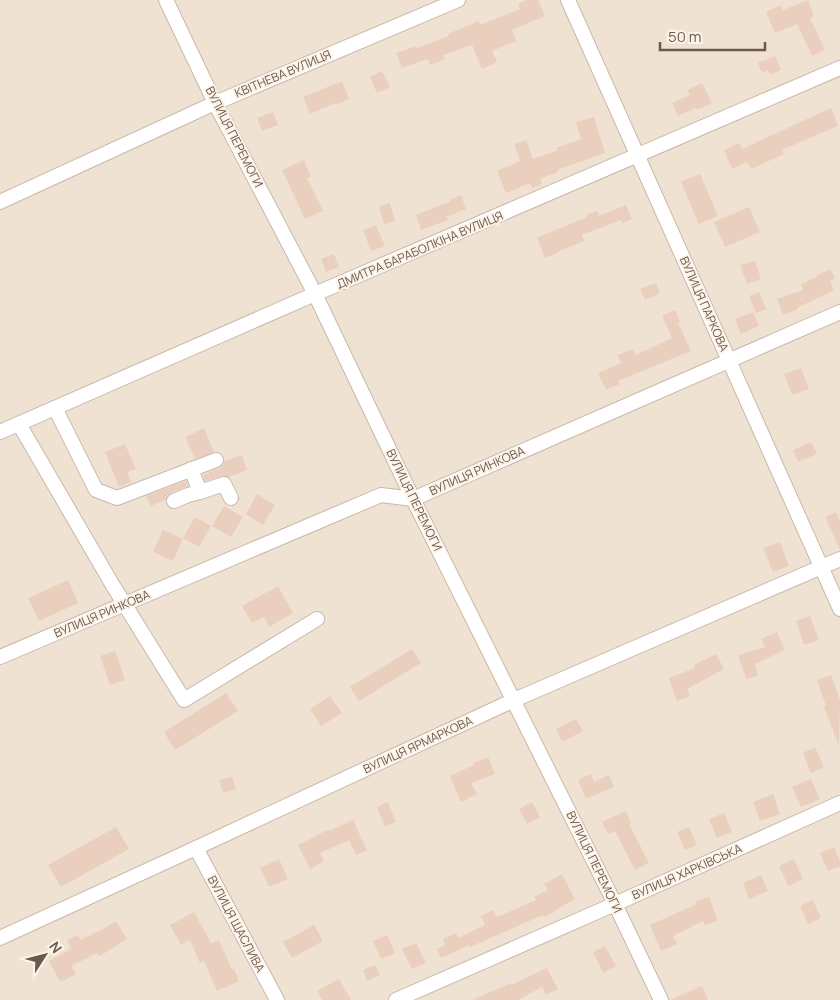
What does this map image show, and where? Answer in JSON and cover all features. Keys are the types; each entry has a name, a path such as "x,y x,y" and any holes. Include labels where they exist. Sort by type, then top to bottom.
{"street":[{"name":"ВУЛИЦЯ ПЕРЕМОГИ","path":"166,0 215,103 315,294 413,499 661,1000"},
{"name":"КВІТНЕВА ВУЛИЦЯ","path":"0,202 215,103 458,0"},
{"name":"ВУЛИЦЯ ПАРКОВА","path":"568,0 840,609"},
{"name":"ДМИТРА БАРАБОЛКІНА ВУЛИЦЯ","path":"0,432 840,68"},
{"name":"ВУЛИЦЯ РИНКОВА","path":"0,658 381,495 413,499 840,312"},
{"path":"55,408 96,490 117,498 216,460"},
{"path":"19,424 124,604 184,700 317,619"},
{"path":"191,469 200,492"},
{"path":"174,501 224,484 231,498"},
{"name":"ВУЛИЦЯ ЯРМАРКОВА","path":"0,938 514,700 840,559"},
{"name":"ВУЛИЦЯ ХАРКІВСЬКА","path":"396,1000 840,803"},
{"name":"ВУЛИЦЯ ЩАСЛИВА","path":"196,848 277,1000"}],"shaded area":[{"path":"0,0 840,0 840,1000 0,1000"}],"building":[{"path":"527,0 538,0 545,16 512,30 516,41 492,51 497,62 482,69 472,45 443,55 445,59 430,65 428,59 402,68 396,53 449,36 448,34 479,21 480,25 520,9 518,4"},
{"path":"808,0 814,16 810,18 825,50 812,56 797,24 775,33 766,12 781,5 783,10"},
{"path":"775,56 781,70 770,75 768,70 762,73 758,63"},
{"path":"382,71 390,87 377,93 370,77"},
{"path":"342,81 349,99 310,114 303,97"},
{"path":"702,83 712,103 678,116 672,103 690,95 687,90"},
{"path":"831,108 838,126 782,150 784,154 751,169 747,162 732,169 724,150 739,143 742,149"},
{"path":"273,112 278,125 262,131 257,118"},
{"path":"594,117 605,153 557,170 558,172 540,179 542,184 532,188 530,183 506,193 497,171 520,161 514,144 526,140 533,159 581,139 576,122"},
{"path":"304,160 311,177 307,178 323,211 305,219 282,170"},
{"path":"700,174 718,216 699,224 681,182"},
{"path":"461,195 466,209 446,217 448,220 421,230 416,215"},
{"path":"390,203 395,221 384,224 379,206"},
{"path":"626,205 632,219 622,223 621,220 582,235 584,241 545,258 537,238 587,217 586,215 597,211 599,216"},
{"path":"749,207 760,232 725,247 714,222"},
{"path":"376,225 385,246 371,251 363,230"},
{"path":"334,254 339,267 326,272 321,259"},
{"path":"755,261 761,279 747,284 740,265"},
{"path":"830,269 835,278 830,281 834,290 797,308 797,310 783,315 777,299 803,290 801,284"},
{"path":"656,283 660,293 645,300 640,289"},
{"path":"759,292 766,309 756,313 749,296"},
{"path":"675,310 680,322 678,323 691,351 618,381 620,384 606,390 598,373 621,363 618,355 633,349 636,355 672,338 662,316"},
{"path":"753,312 759,326 741,334 735,319"},
{"path":"801,368 809,389 792,395 784,374"},
{"path":"204,428 214,452 195,459 185,437"},
{"path":"811,442 817,454 798,462 793,450"},
{"path":"125,444 136,469 127,472 131,482 119,487 105,452"},
{"path":"242,455 247,470 229,477 222,476 205,481 203,475 220,468 225,461"},
{"path":"186,481 188,486 171,493 165,500 151,506 146,496"},
{"path":"257,494 275,505 263,525 246,514"},
{"path":"224,506 243,517 231,537 212,526"},
{"path":"836,512 840,521 840,550 825,517"},
{"path":"195,517 211,526 199,547 183,538"},
{"path":"163,530 183,539 173,561 153,552"},
{"path":"780,542 789,566 773,572 763,548"},
{"path":"68,580 78,603 39,621 28,598"},
{"path":"278,586 293,613 269,627 264,617 252,623 242,606"},
{"path":"810,616 819,640 804,645 796,621"},
{"path":"777,632 785,650 755,664 758,676 746,679 738,655 765,647 761,639"},
{"path":"412,649 421,663 359,701 350,687"},
{"path":"115,651 125,680 110,685 100,656"},
{"path":"716,654 724,669 687,689 690,696 677,701 669,678 695,668 694,665"},
{"path":"831,675 840,700 839,746 824,707 826,706 817,680"},
{"path":"226,693 238,711 175,750 164,732"},
{"path":"330,696 342,713 321,726 310,709"},
{"path":"576,719 583,731 562,742 556,729"},
{"path":"815,747 824,767 811,773 803,753"},
{"path":"488,757 495,774 471,783 477,794 461,802 450,776"},
{"path":"591,774 594,782 609,775 614,787 586,799 578,780"},
{"path":"232,777 236,789 223,793 219,780"},
{"path":"811,779 820,799 801,807 792,787"},
{"path":"773,794 780,814 760,821 753,802"},
{"path":"388,802 396,822 385,827 377,807"},
{"path":"532,802 540,817 527,824 519,809"},
{"path":"626,811 631,823 629,824 649,863 635,870 615,831 608,834 602,822"},
{"path":"724,813 732,832 717,838 709,819"},
{"path":"353,820 367,850 356,855 349,840 320,853 324,861 310,869 298,845 329,829 329,831"},
{"path":"116,827 129,849 61,887 48,865"},
{"path":"689,827 697,845 685,850 677,832"},
{"path":"834,847 840,861 840,866 828,871 820,853"},
{"path":"279,859 288,879 269,887 260,868"},
{"path":"794,859 803,879 788,886 779,866"},
{"path":"562,874 575,899 544,917 543,915 441,958 437,949 445,945 443,939 456,933 458,938 485,925 481,916 493,910 497,917 536,900 534,897 548,890 544,884"},
{"path":"761,875 768,891 749,899 743,883"},
{"path":"709,897 718,921 705,925 703,921 673,936 677,944 661,951 650,925 697,904 696,901"},
{"path":"813,900 821,918 808,924 800,906"},
{"path":"194,912 211,943 219,940 239,981 217,991 204,961 200,963 190,940 181,945 170,925"},
{"path":"116,921 127,939 100,956 97,953 71,966 76,974 60,982 49,961 71,949 67,940 78,935 80,940"},
{"path":"314,925 323,941 292,958 283,942"},
{"path":"387,935 395,953 381,959 373,941"},
{"path":"416,943 426,963 412,969 402,949"},
{"path":"605,946 616,966 603,973 593,952"},
{"path":"375,965 380,975 367,981 363,970"},
{"path":"547,968 558,989 546,995 542,987 518,1000 472,1000 511,983 511,985"},
{"path":"339,979 351,1000 322,1000 317,991"},
{"path":"702,986 708,1000 670,1000"}]}
